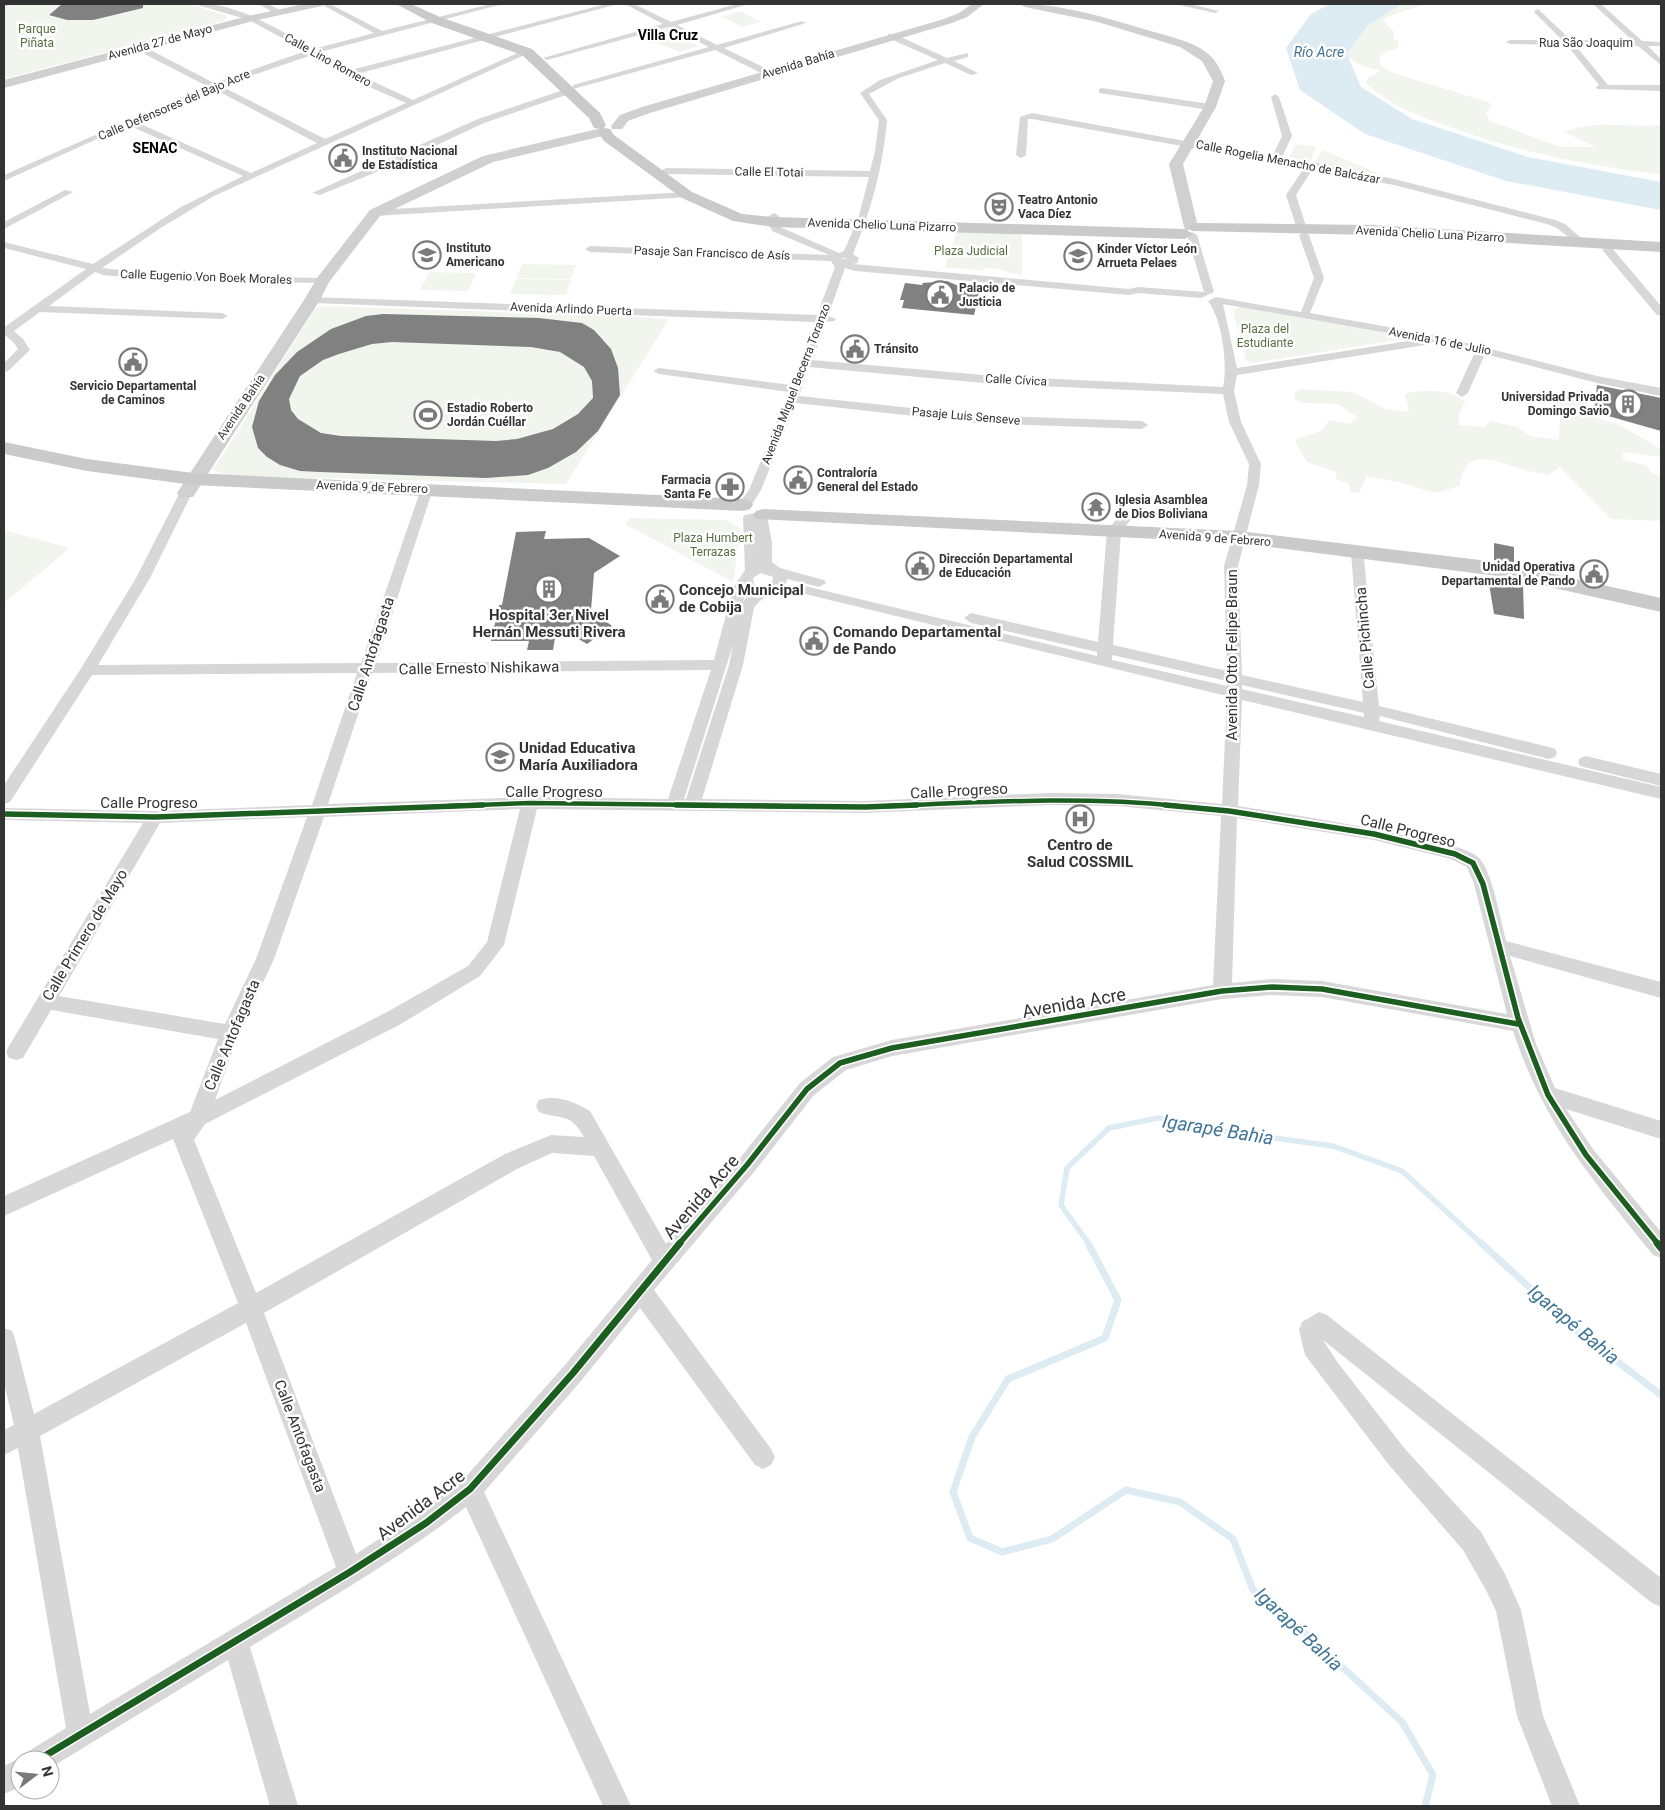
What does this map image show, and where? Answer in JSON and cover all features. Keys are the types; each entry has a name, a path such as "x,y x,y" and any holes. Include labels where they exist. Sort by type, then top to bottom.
{"main road":[{"path":"402,4 439,19 528,46 547,58 606,128"},
{"path":"413,4 439,19"},
{"path":"490,36 527,52 572,89"},
{"name":"Avenida Chelio Luna Pizarro","path":"606,128 694,190 731,208 773,219"},
{"name":"Avenida Chelio Luna Pizarro","path":"606,128 609,138 687,195 739,218 1192,231 1303,232 1371,230 1661,246"},
{"name":"Avenida Chelio Luna Pizarro","path":"1303,232 1661,252"},
{"name":"Avenida 9 de Febrero","path":"4,448 190,486"},
{"name":"Avenida 9 de Febrero","path":"4,460 69,476 190,486 1120,524 1240,532 1504,562 1661,598"},
{"name":"Avenida 9 de Febrero","path":"1240,532 1358,553 1505,570 1661,605"}],"street":[{"path":"4,5 10,4"},
{"name":"Calle Lino Romero","path":"198,4 249,17 350,73 411,102"},
{"path":"262,4 276,10"},
{"name":"Avenida 27 de Mayo","path":"4,80 304,4"},
{"name":"Avenida 27 de Mayo","path":"249,17 318,4"},
{"path":"325,4 382,34"},
{"path":"471,4 481,8"},
{"name":"Calle Defensores del Bajo Acre","path":"4,178 214,86 311,52 499,4"},
{"path":"350,73 614,4"},
{"path":"629,4 712,47 768,73"},
{"path":"547,58 745,4"},
{"name":"Avenida Bahía","path":"4,798 88,670 143,578 190,486 317,291 375,213 488,159 582,138 633,114 891,36 948,21 979,4"},
{"name":"Avenida Otto Felipe Braun","path":"1029,4 1100,19 1196,50 1211,60 1219,81 1210,107 1176,164 1192,231 1211,297 1219,307 1232,372 1228,391 1234,422 1255,464 1253,485 1231,566 1235,687 1222,991"},
{"path":"1179,4 1215,11"},
{"path":"1597,4 1661,63"},
{"path":"1538,11 1569,43 1603,87 1661,88"},
{"path":"316,193 398,160 481,121 572,89 712,47 802,23"},
{"path":"891,36 974,73"},
{"name":"Rua São Joaquim","path":"1510,42 1661,44"},
{"path":"136,46 323,142"},
{"name":"Avenida 27 de Mayo","path":"4,84 136,46"},
{"path":"4,369 24,350 19,341 5,330 187,207 248,175 527,52"},
{"name":"Avenida Miguel Becerra Toranzo","path":"754,510 755,490 809,364 827,316 840,268 862,222 880,151 883,120 864,93 868,89 888,80 965,55"},
{"path":"1102,90 1210,107"},
{"path":"1275,97 1287,136 1276,159"},
{"name":"Calle Rogelia Menacho de Balcázar","path":"1021,155 1024,117 1032,116 1311,165 1394,182 1551,222 1561,226 1581,242"},
{"path":"130,123 248,175"},
{"path":"1306,311 1319,278 1291,195 1311,165"},
{"name":"Calle El Totai","path":"666,171 873,174"},
{"path":"4,226 68,192"},
{"path":"375,213 687,195"},
{"name":"Avenida 16 de Julio","path":"773,219 776,229 845,261 865,268 1129,292 1138,290 1211,297 1306,311 1443,338 1661,387"},
{"name":"Calle Eugenio Von Boek Morales","path":"4,245 95,268 103,272 317,291"},
{"name":"Pasaje San Francisco de Asís","path":"590,249 845,261"},
{"path":"1607,249 1661,313"},
{"name":"Avenida 16 de Julio","path":"845,261 1129,286 1138,290"},
{"name":"Avenida Arlindo Puerta","path":"317,291 827,316"},
{"name":"Avenida 16 de Julio","path":"1211,297 1443,338 1597,379 1661,392"},
{"path":"37,309 222,316"},
{"path":"1232,372 1443,338"},
{"path":"1462,393 1482,349"},
{"name":"Calle Cívica","path":"809,364 995,380 1228,391"},
{"name":"Pasaje Luis Senseve","path":"659,371 796,396 977,419 1142,425"},
{"name":"Calle Antofagasta","path":"350,1572 251,1308 183,1138 198,1118 230,1033 265,959 318,811 424,496"},
{"path":"692,806 736,665 748,608 754,598 781,583 780,575 764,563 765,542 754,510"},
{"path":"674,805 720,665 737,599 748,576 754,510"},
{"path":"1105,656 1120,524"},
{"name":"Calle Pichincha","path":"1358,553 1371,717"},
{"path":"748,576 762,568 1105,656"},
{"path":"748,576 752,589 765,591 805,590 1105,656 1235,687 1661,780"},
{"name":"Calle Ernesto Nishikawa","path":"88,670 720,665"},
{"path":"1371,717 1661,793"},
{"name":"Calle Progreso","path":"4,814 154,817 530,803 866,807 1049,799 1118,800 1229,811 1374,834 1455,854 1473,863 1483,884 1518,1024 1548,1095 1575,1140 1661,1248"},
{"path":"4,1206 198,1118 394,1018 474,971 495,945 530,803"},
{"name":"Calle Primero de Mayo","path":"16,1052 154,817"},
{"path":"1498,946 1661,990"},
{"name":"Avenida Acre","path":"54,1750 350,1572 426,1523 470,1489 573,1373 664,1261 747,1165 807,1089 840,1064 892,1048 1222,991 1272,986 1322,989 1518,1024"},
{"path":"46,1001 230,1033"},
{"path":"1548,1095 1661,1130"},
{"path":"546,1106 572,1110 583,1117 664,1261"},
{"path":"4,1443 251,1308 512,1161 551,1144 599,1147"},
{"path":"640,1290 763,1457"},
{"path":"1566,1806 1530,1716 1508,1610 1496,1583 1472,1541 1397,1457 1341,1386 1313,1347 1310,1330 1319,1323 1661,1594"},
{"path":"4,1339 27,1431 80,1734"},
{"path":"470,1489 618,1806"},
{"path":"236,1642 284,1806"}],"green space":[{"name":"Parque Piñata","path":"16,4 190,4 227,16 224,21 4,79 4,7"},
{"path":"1402,4 1427,4 1392,15 1383,20 1394,32 1393,38 1399,42 1398,48 1385,52 1379,58 1381,66 1390,72 1488,102 1492,106 1487,110 1486,114 1490,121 1560,147 1596,147 1564,132 1575,128 1599,125 1661,125 1661,174 1580,162 1502,144 1405,110 1385,98 1366,83 1368,78 1381,71 1357,63 1347,54 1367,26"},
{"path":"740,11 761,22 742,27 722,16"},
{"path":"668,28 683,35 677,37 699,46 680,52 657,43 666,40 653,44 638,36"},
{"path":"1296,144 1316,147 1310,162 1289,158"},
{"path":"1322,150 1384,176 1314,163"},
{"name":"Plaza Judicial","path":"957,231 1022,233 1022,275 993,268 983,268 985,271 945,267"},
{"path":"522,264 576,265 571,279 517,278"},
{"path":"429,272 476,273 468,291 420,290"},
{"path":"516,279 571,280 566,295 510,294"},
{"name":"Estadio Roberto Jordán Cuéllar","path":"323,306 669,319 566,484 230,476 213,470 315,309"},
{"name":"Plaza del Estudiante","path":"1240,307 1409,338 1252,363 1246,360 1233,310"},
{"path":"1302,389 1353,392 1385,409 1409,412 1405,394 1420,391 1444,392 1465,401 1459,415 1459,425 1485,427 1490,421 1517,427 1530,436 1559,440 1560,419 1555,400 1582,389 1591,392 1587,401 1590,414 1599,419 1618,424 1661,449 1660,457 1623,452 1623,460 1646,465 1652,473 1661,476 1661,521 1611,519 1560,467 1548,475 1484,459 1475,460 1468,464 1463,473 1460,486 1436,493 1398,482 1367,476 1359,493 1350,492 1349,484 1336,479 1336,472 1307,462 1296,444 1296,439 1321,431 1329,420 1350,424 1357,417 1338,404 1304,403 1294,399 1295,392"},
{"name":"Plaza Humbert Terrazas","path":"630,518 726,520 740,528 733,582 625,524"},
{"path":"4,530 70,548 4,603"}],"water":[{"name":"Río Acre","path":"1330,4 1402,4 1367,26 1347,54 1361,87 1412,119 1528,157 1661,182 1661,210 1506,181 1365,134 1300,90 1286,48 1311,14"}],"building":[{"path":"62,4 143,4 143,8 93,20 67,20 49,15"},
{"name":"Palacio de Justicia","path":"947,281 961,287 980,290 974,315 902,308 904,300 900,300 905,283 922,285 923,283"},
{"name":"Estadio Roberto Jordán Cuéllar","path":"383,314 539,318 582,323 594,330 611,349 618,368 620,395 598,431 576,452 548,468 528,475 486,478 300,471 280,465 267,457 258,448 252,427 259,401 275,375 297,352 331,329 366,316","holes":["392,342 531,347 560,352 584,367 592,381 593,398 578,414 553,429 517,439 496,441 341,436 321,433 298,419 291,410 289,399 300,376 323,360 372,344"]},
{"name":"Universidad Privada Domingo Savio","path":"1597,385 1661,398 1661,431 1594,412"},
{"name":"Hospital 3er Nivel Hernán Messuti Rivera","path":"546,531 544,539 589,538 620,556 594,573 591,610 612,626 587,644 577,638 555,638 553,650 527,650 529,641 491,641 499,605 502,605 516,532"},
{"path":"1494,543 1514,547 1514,563 1494,560"},
{"path":"1488,577 1523,583 1524,619 1494,614"}],"waterway":[{"name":"Igarapé Bahia","path":"1089,1244 1061,1205 1067,1168 1109,1128 1158,1118 1228,1132 1333,1146 1402,1171 1482,1244"},
{"name":"Igarapé Bahia","path":"1088,1243 1118,1300 1105,1338 1008,1379 972,1437 953,1492 970,1538 1002,1552 1052,1539 1126,1490 1180,1502 1233,1539 1253,1590 1292,1621 1402,1722 1433,1775 1425,1806"},
{"name":"Igarapé Bahia","path":"1481,1243 1576,1330 1661,1395"}],"cycle path":[{"path":"4,814 155,817 530,803 865,807 1049,799 1117,800 1229,811 1374,834 1455,854 1473,863 1483,884 1526,1044 1548,1095 1559,1116 1586,1155 1661,1248"},
{"path":"55,1750 350,1572 426,1523 470,1489 573,1373 640,1290 747,1165 807,1089 840,1063 892,1048 1222,991 1272,987 1322,989 1518,1024"}],"place":[{"name":"Instituto Nacional de Estadística","path":"343,158"},
{"name":"Teatro Antonio Vaca Díez","path":"999,207"},
{"name":"Instituto Americano","path":"427,255"},
{"name":"Kinder Víctor León Arrueta Pelaes","path":"1078,256"},
{"name":"Palacio de Justicia","path":"940,295"},
{"name":"Tránsito","path":"855,349"},
{"name":"Servicio Departamental de Caminos","path":"133,362"},
{"name":"Universidad Privada Domingo Savio","path":"1628,404"},
{"name":"Estadio Roberto Jordán Cuéllar","path":"428,415"},
{"name":"Contraloría General del Estado","path":"798,480"},
{"name":"Farmacia Santa Fe","path":"730,487"},
{"name":"Iglesia Asamblea de Dios Boliviana","path":"1096,507"},
{"name":"Dirección Departamental de Educación","path":"920,566"},
{"name":"Unidad Operativa Departamental de Pando","path":"1594,574"},
{"name":"Hospital 3er Nivel Hernán Messuti Rivera","path":"549,589"},
{"name":"Concejo Municipal de Cobija","path":"660,599"},
{"name":"Comando Departamental de Pando","path":"814,641"},
{"name":"Unidad Educativa María Auxiliadora","path":"500,757"},
{"name":"Centro de Salud COSSMIL","path":"1080,819"}],"district":[{"name":"Villa Cruz","path":"668,35"},
{"name":"SENAC","path":"155,148"}]}
